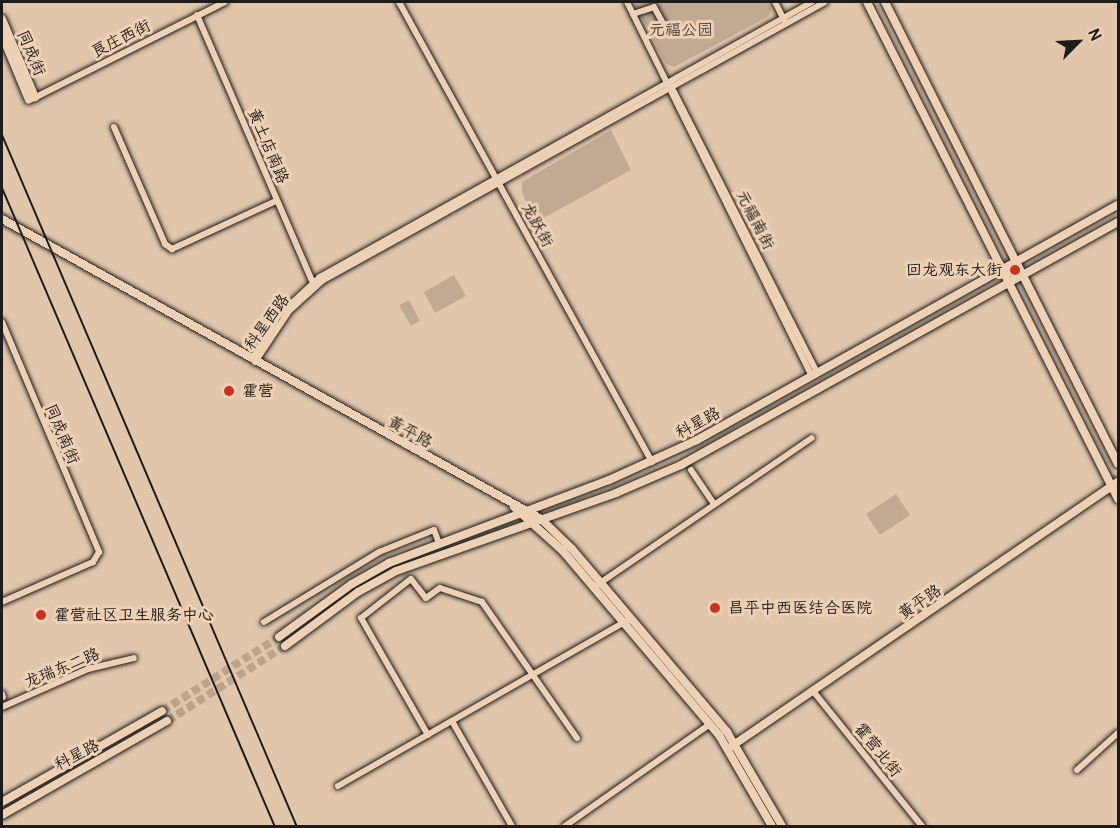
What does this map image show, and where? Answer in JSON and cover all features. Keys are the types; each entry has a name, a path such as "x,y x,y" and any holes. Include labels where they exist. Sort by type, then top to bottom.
{"main road":[{"path":"867,2 1009,283 1115,484 1119,498"},
{"path":"885,2 1119,464"},
{"name":"同成街","path":"2,19 32,99"},
{"name":"同成街","path":"2,35 32,99"},
{"name":"科星路","path":"279,637 368,574 439,543 652,462 1119,204"},
{"name":"黄平路","path":"2,220 525,511 537,521 628,620 732,746"},
{"name":"科星路","path":"285,646 388,575 537,521 681,465 1119,222"},
{"name":"黄平路","path":"732,746 1115,484"},
{"name":"黄平路","path":"628,620 710,724 732,746"},
{"name":"科星路","path":"2,802 162,711"},
{"name":"科星路","path":"2,815 167,721"},
{"path":"732,746 772,826"},
{"path":"732,746 782,826"}],"street":[{"name":"良庄西街","path":"32,99 225,2"},
{"name":"龙跃街","path":"399,2 652,462"},
{"name":"元福南街","path":"627,2 814,374"},
{"path":"774,2 784,21"},
{"name":"科星西路","path":"784,21 812,2"},
{"name":"科星西路","path":"256,360 278,316 314,284 784,21 825,2"},
{"path":"633,14 653,6 665,27"},
{"name":"黄土店南路","path":"197,15 314,284"},
{"path":"114,127 165,244 172,249 276,201"},
{"name":"同成南街","path":"2,322 29,379 38,413 98,548 98,557 2,602"},
{"path":"597,585 812,438"},
{"path":"691,470 714,504"},
{"path":"264,622 379,552 434,530 439,543"},
{"path":"428,735 361,618 411,579 426,598 440,588 482,602 577,738"},
{"path":"338,786 628,620"},
{"name":"龙瑞东二路","path":"2,707 88,669 134,658"},
{"name":"霍营北街","path":"813,690 922,826"},
{"path":"452,721 512,826"},
{"path":"565,826 710,724"},
{"path":"1077,770 1119,733"}],"green space":[{"name":"元福公园","path":"634,2 767,2 771,9 769,16 674,67 666,64"},
{"path":"611,130 631,170 536,222 522,193 522,182"},
{"path":"454,275 466,296 435,313 424,292"},
{"path":"409,300 420,321 411,326 399,305"},
{"path":"896,494 910,515 880,535 866,514"}],"tunnel":[{"path":"162,711 279,637"},
{"path":"167,721 285,646"}],"railway":[{"path":"2,134 297,826"},
{"path":"2,187 275,826"}],"place":[{"name":"回龙观东大街","path":"1015,270"},
{"name":"霍营","path":"229,391"},
{"name":"昌平中西医结合医院","path":"715,608"},
{"name":"霍营社区卫生服务中心","path":"41,615"}]}
